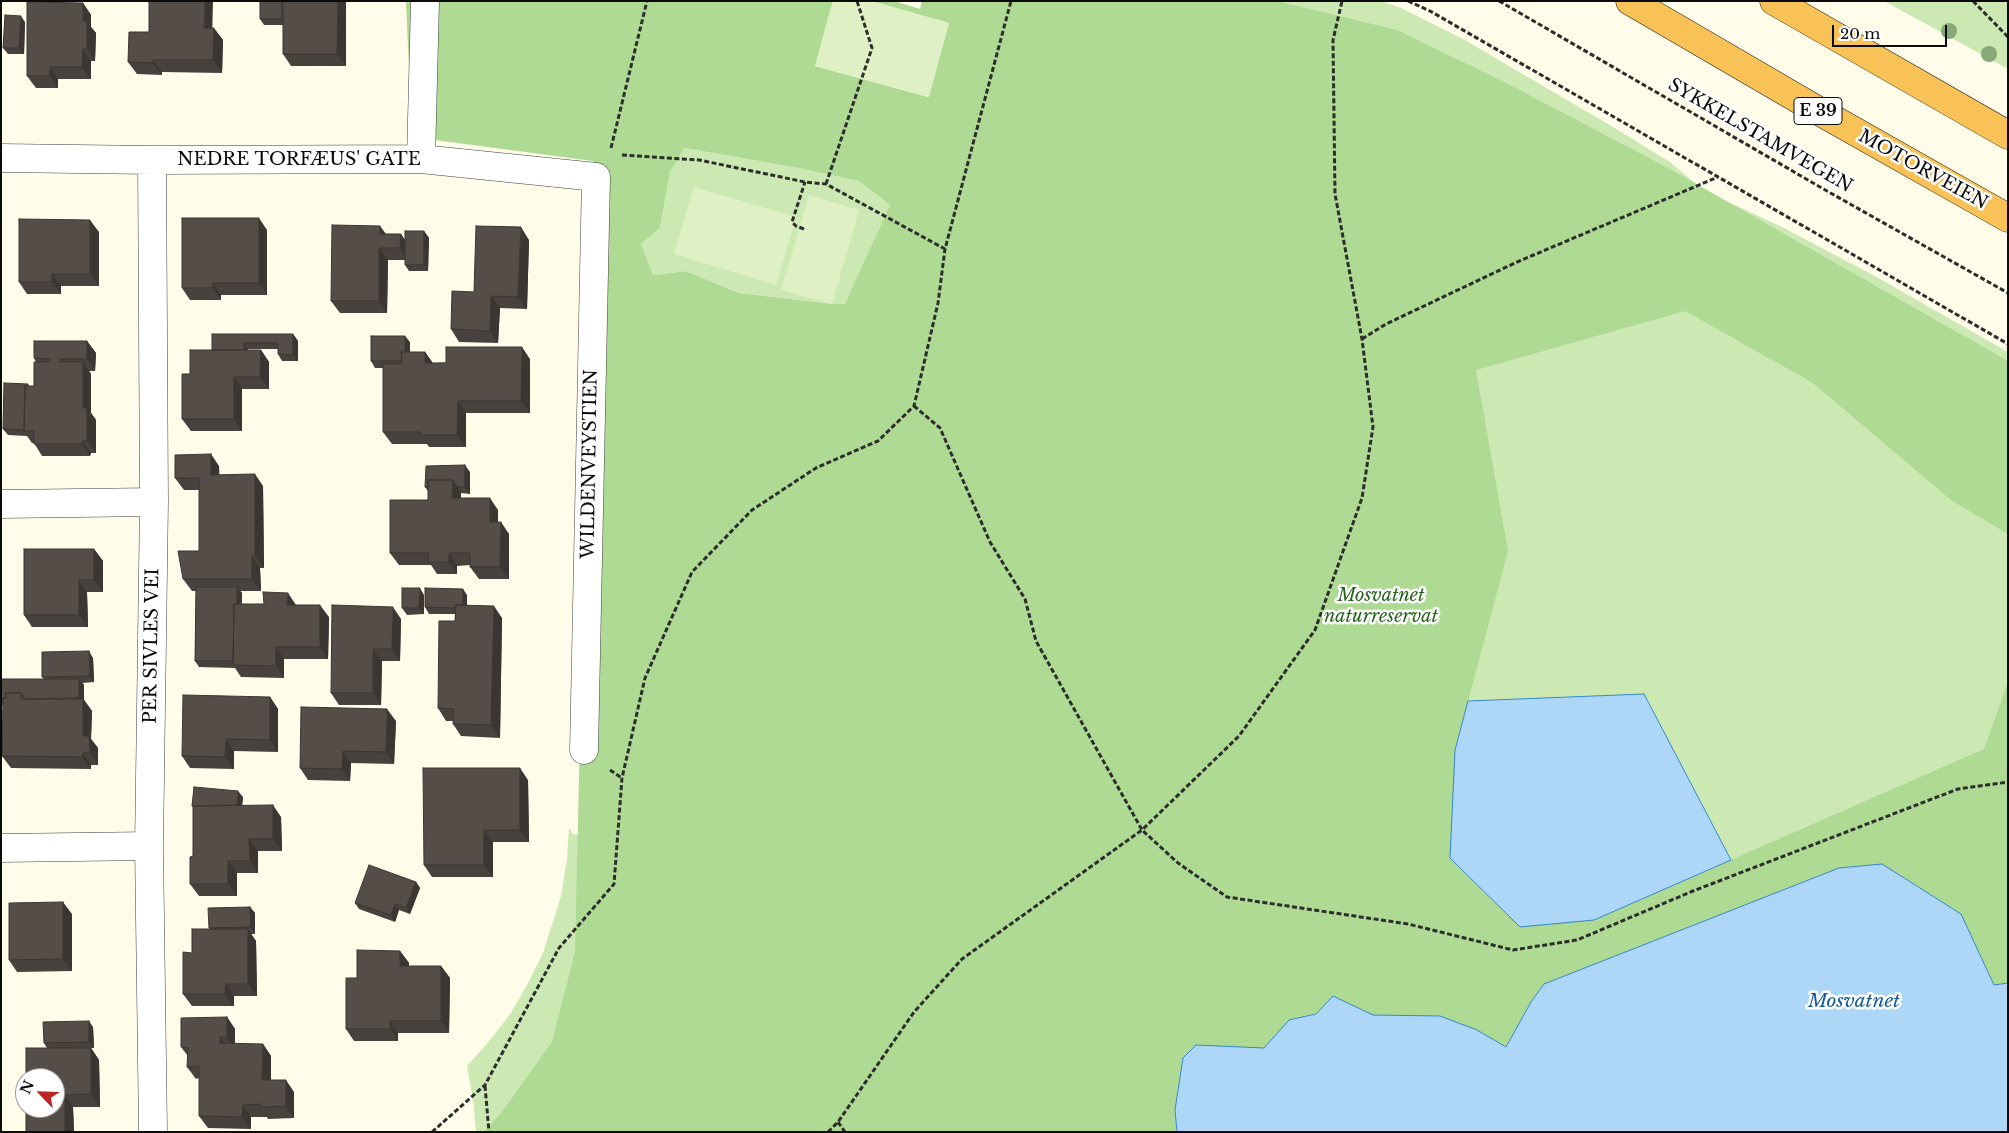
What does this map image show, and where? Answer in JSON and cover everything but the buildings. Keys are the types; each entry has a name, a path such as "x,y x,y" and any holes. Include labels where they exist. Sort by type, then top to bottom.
{"highway":[{"name":"MOTORVEIEN","path":"1630,1 2008,218"},
{"path":"1774,1 2008,135"}],"street":[{"path":"422,159 425,1"},
{"name":"NEDRE TORFÆUS' GATE","path":"1,158 152,160 422,159 596,177"},
{"name":"PER SIVLES VEI","path":"152,160 154,502 149,846 153,1132"},
{"name":"WILDENVEYSTIEN","path":"584,750 596,177"},
{"path":"1,504 154,502"},
{"path":"1,848 149,846"}],"path":[{"path":"596,177 609,153 647,1"},
{"path":"826,184 872,48 857,1"},
{"path":"432,1132 485,1085 559,948 614,884 622,778 644,678 692,572 752,510 816,468 878,441 914,406 938,303 945,249 1011,1"},
{"path":"828,1132 838,1122 914,1012 962,959 1142,830 1239,736 1314,630 1362,498 1373,427 1362,338 1335,194 1333,40 1342,1"},
{"path":"1408,1 1430,11 2008,344"},
{"name":"SYKKELSTAMVEGEN","path":"1499,1 1827,191 2008,293"},
{"path":"1973,1 2008,37"},
{"path":"609,153 699,160 805,182 826,184 945,249"},
{"path":"1362,338 1386,324 1517,262 1718,177"},
{"path":"804,229 792,222 805,182"},
{"path":"914,406 940,428 990,542 1025,598 1036,641 1142,830 1178,863 1227,897 1408,924 1513,950 1577,940 1693,891 1958,789 2008,782"},
{"path":"485,1085 489,1132"},
{"path":"838,1122 845,1132"}],"green space":[{"name":"Mosvatnet naturreservat","path":"406,1 833,1 815,66 928,97 949,23 871,1 894,1 920,9 922,1 1277,1 1397,30 1508,84 1670,169 2008,361 2008,534 1951,500 1813,383 1685,311 1476,370 1508,551 1455,750 1594,920 1984,749 2008,682 2008,983 1994,985 1961,914 1882,864 1839,868 1544,984 1531,1002 1506,1047 1477,1030 1440,1016 1373,1015 1333,996 1316,1014 1289,1020 1264,1048 1196,1045 1175,1110 1177,1132 484,1132 502,1112 552,1042 575,952 593,161 412,137","holes":["684,148 793,167 859,181 890,205 845,304 739,293 686,271 653,275 641,244 660,228 670,172"]},
{"path":"833,1 871,1 949,23 929,97 815,66"},
{"name":"Mosvatnet naturreservat","path":"1023,1 1381,1 1401,8 1463,39 1608,124 1670,162 1710,196 1733,204 1782,227 1875,276 2008,352 2008,1132 476,1132 467,1066 511,1013 543,953 561,896 567,859 569,828 573,834 583,836 941,319"},
{"path":"1884,1 2008,1 2008,69"},
{"path":"683,148 793,167 859,181 890,205 846,304 739,293 686,271 653,275 641,244 660,228 670,172"},
{"path":"694,187 796,217 776,285 674,254"},
{"path":"809,195 859,210 832,304 781,290"}],"water":[{"path":"1644,694 1731,860 1594,920 1520,927 1450,858 1455,750 1468,701"},
{"name":"Mosvatnet","path":"1882,864 1961,914 1994,985 2008,983 2008,1132 1177,1132 1175,1110 1183,1058 1196,1045 1264,1048 1289,1020 1316,1014 1333,996 1373,1015 1440,1016 1477,1030 1506,1047 1531,1002 1544,984 1839,868"}]}
